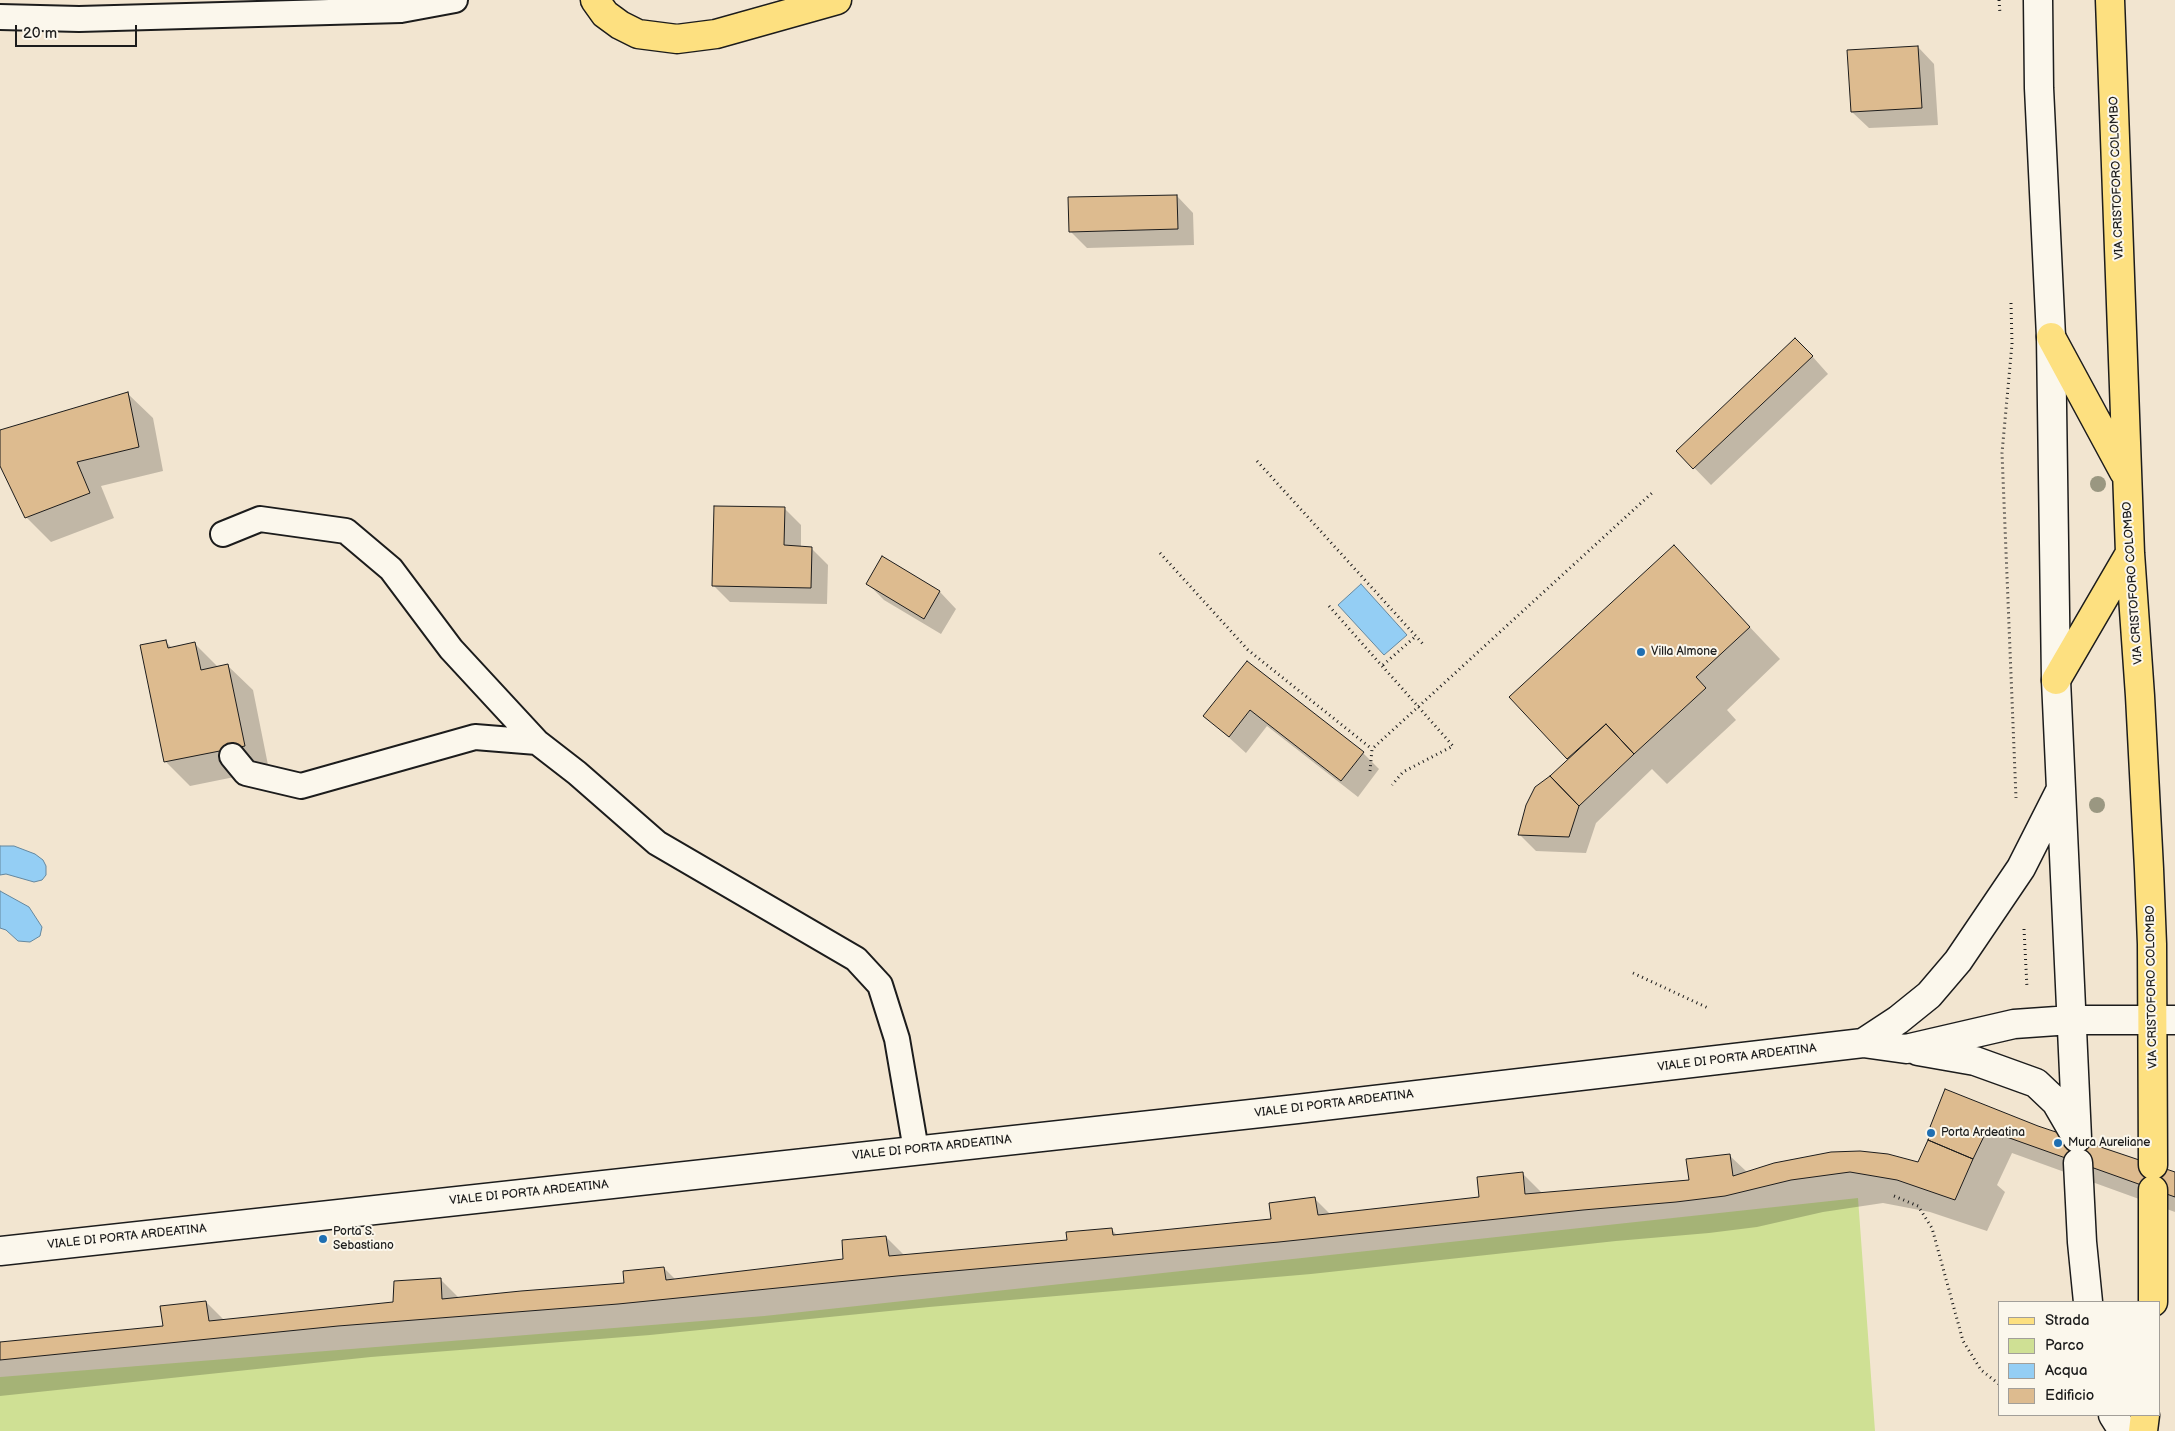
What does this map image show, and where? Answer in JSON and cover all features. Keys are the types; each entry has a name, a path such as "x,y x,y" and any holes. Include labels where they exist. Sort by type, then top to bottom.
{"main road":[{"path":"595,0 605,14 620,25 638,34 677,39 716,34 836,0"},
{"name":"VIA CRISTOFORO COLOMBO","path":"2110,0 2130,553 2150,869 2164,1019 2153,1178 2153,1301"},
{"path":"2051,337 2127,477"},
{"path":"2056,680 2130,553"},
{"path":"2143,1431 2145,1416"}],"street":[{"path":"2038,0 2039,88 2051,337 2056,680 2060,789 2082,1242 2088,1301"},
{"name":"VIALE DI PORTA ARDEATINA","path":"1863,1043 1898,1020 1929,996 1958,962 2021,868 2060,789"},
{"name":"VIALE DI PORTA ARDEATINA","path":"0,1251 1287,1110 1863,1043 1906,1049 2014,1024 2071,1020 2164,1019"},
{"path":"1906,1049 1975,1061 2036,1082 2056,1102 2077,1150"},
{"path":"2114,1416 2123,1431"}],"lane":[{"path":"4,0 11,18 79,19 401,10 455,0"},
{"path":"223,534 260,519 346,531 392,569 451,649 537,742 577,773 657,842 856,959 880,986 898,1039 916,1150"},
{"path":"232,756 246,773 301,786 475,737 537,742"}],"path":[{"path":"1999,0 2000,19"},
{"path":"2011,296 2012,344 2002,453 2016,804"},
{"path":"1257,461 1423,644"},
{"path":"1370,771 1372,749 1652,493"},
{"path":"1160,552 1248,650 1372,749"},
{"path":"1329,606 1419,705 1453,746 1403,772 1392,785"},
{"path":"1383,665 1416,636"},
{"path":"1633,973 1708,1008"},
{"path":"1894,1196 1918,1206 1932,1228 1963,1341 1981,1370 1998,1383"}],"green space":[{"path":"1858,1198 1875,1431 0,1431 0,1377 764,1316"}],"water":[{"path":"1361,584 1407,635 1384,655 1338,605"},
{"path":"0,846 14,846 35,854 43,860 46,866 46,875 42,880 34,882 6,874 0,875"},
{"path":"0,891 29,907 42,927 40,936 30,942 18,941 6,930 0,928"}],"building":[{"path":"1918,46 1922,108 1851,112 1847,50"},
{"path":"1177,195 1178,229 1069,232 1068,197"},
{"path":"1795,338 1813,356 1693,469 1676,451"},
{"path":"128,392 139,447 77,462 90,493 25,518 0,466 0,430"},
{"path":"714,506 785,507 784,545 812,547 811,588 712,586"},
{"name":"Villa Almone","path":"1674,545 1750,627 1696,677 1706,688 1634,754 1606,724 1567,759 1509,697"},
{"path":"882,556 940,591 924,619 866,584"},
{"path":"166,640 168,648 195,642 201,670 228,664 245,746 164,762 140,645"},
{"path":"1247,661 1364,752 1341,781 1250,710 1229,737 1203,716"},
{"path":"1606,724 1634,754 1579,806 1550,776"},
{"path":"1550,776 1579,806 1569,837 1518,835 1526,805 1535,787"},
{"name":"Mura Aureliane","path":"1945,1089 2038,1126 2175,1172 2175,1197 1987,1130 1973,1159 1928,1140 1933,1128 1930,1127"},
{"path":"1928,1140 1973,1159 1955,1200 1897,1180 1850,1172 1791,1180 1725,1196 1676,1202 1279,1242 897,1276 618,1304 338,1326 0,1360 0,1342 163,1326 160,1306 206,1301 209,1321 393,1302 394,1281 441,1278 442,1299 624,1283 623,1271 664,1267 666,1280 843,1259 842,1240 886,1236 889,1256 1067,1240 1066,1232 1112,1228 1113,1235 1271,1219 1269,1203 1315,1197 1318,1215 1479,1197 1477,1177 1523,1172 1525,1194 1689,1180 1686,1159 1730,1154 1733,1176 1774,1163 1831,1152 1860,1151 1888,1154 1918,1162"}],"place":[{"name":"Villa Almone","path":"1641,652"},
{"name":"Porta Ardeatina","path":"1931,1133"},
{"name":"Mura Aureliane","path":"2058,1143"},
{"name":"Porta S. Sebastiano","path":"323,1239"}]}
